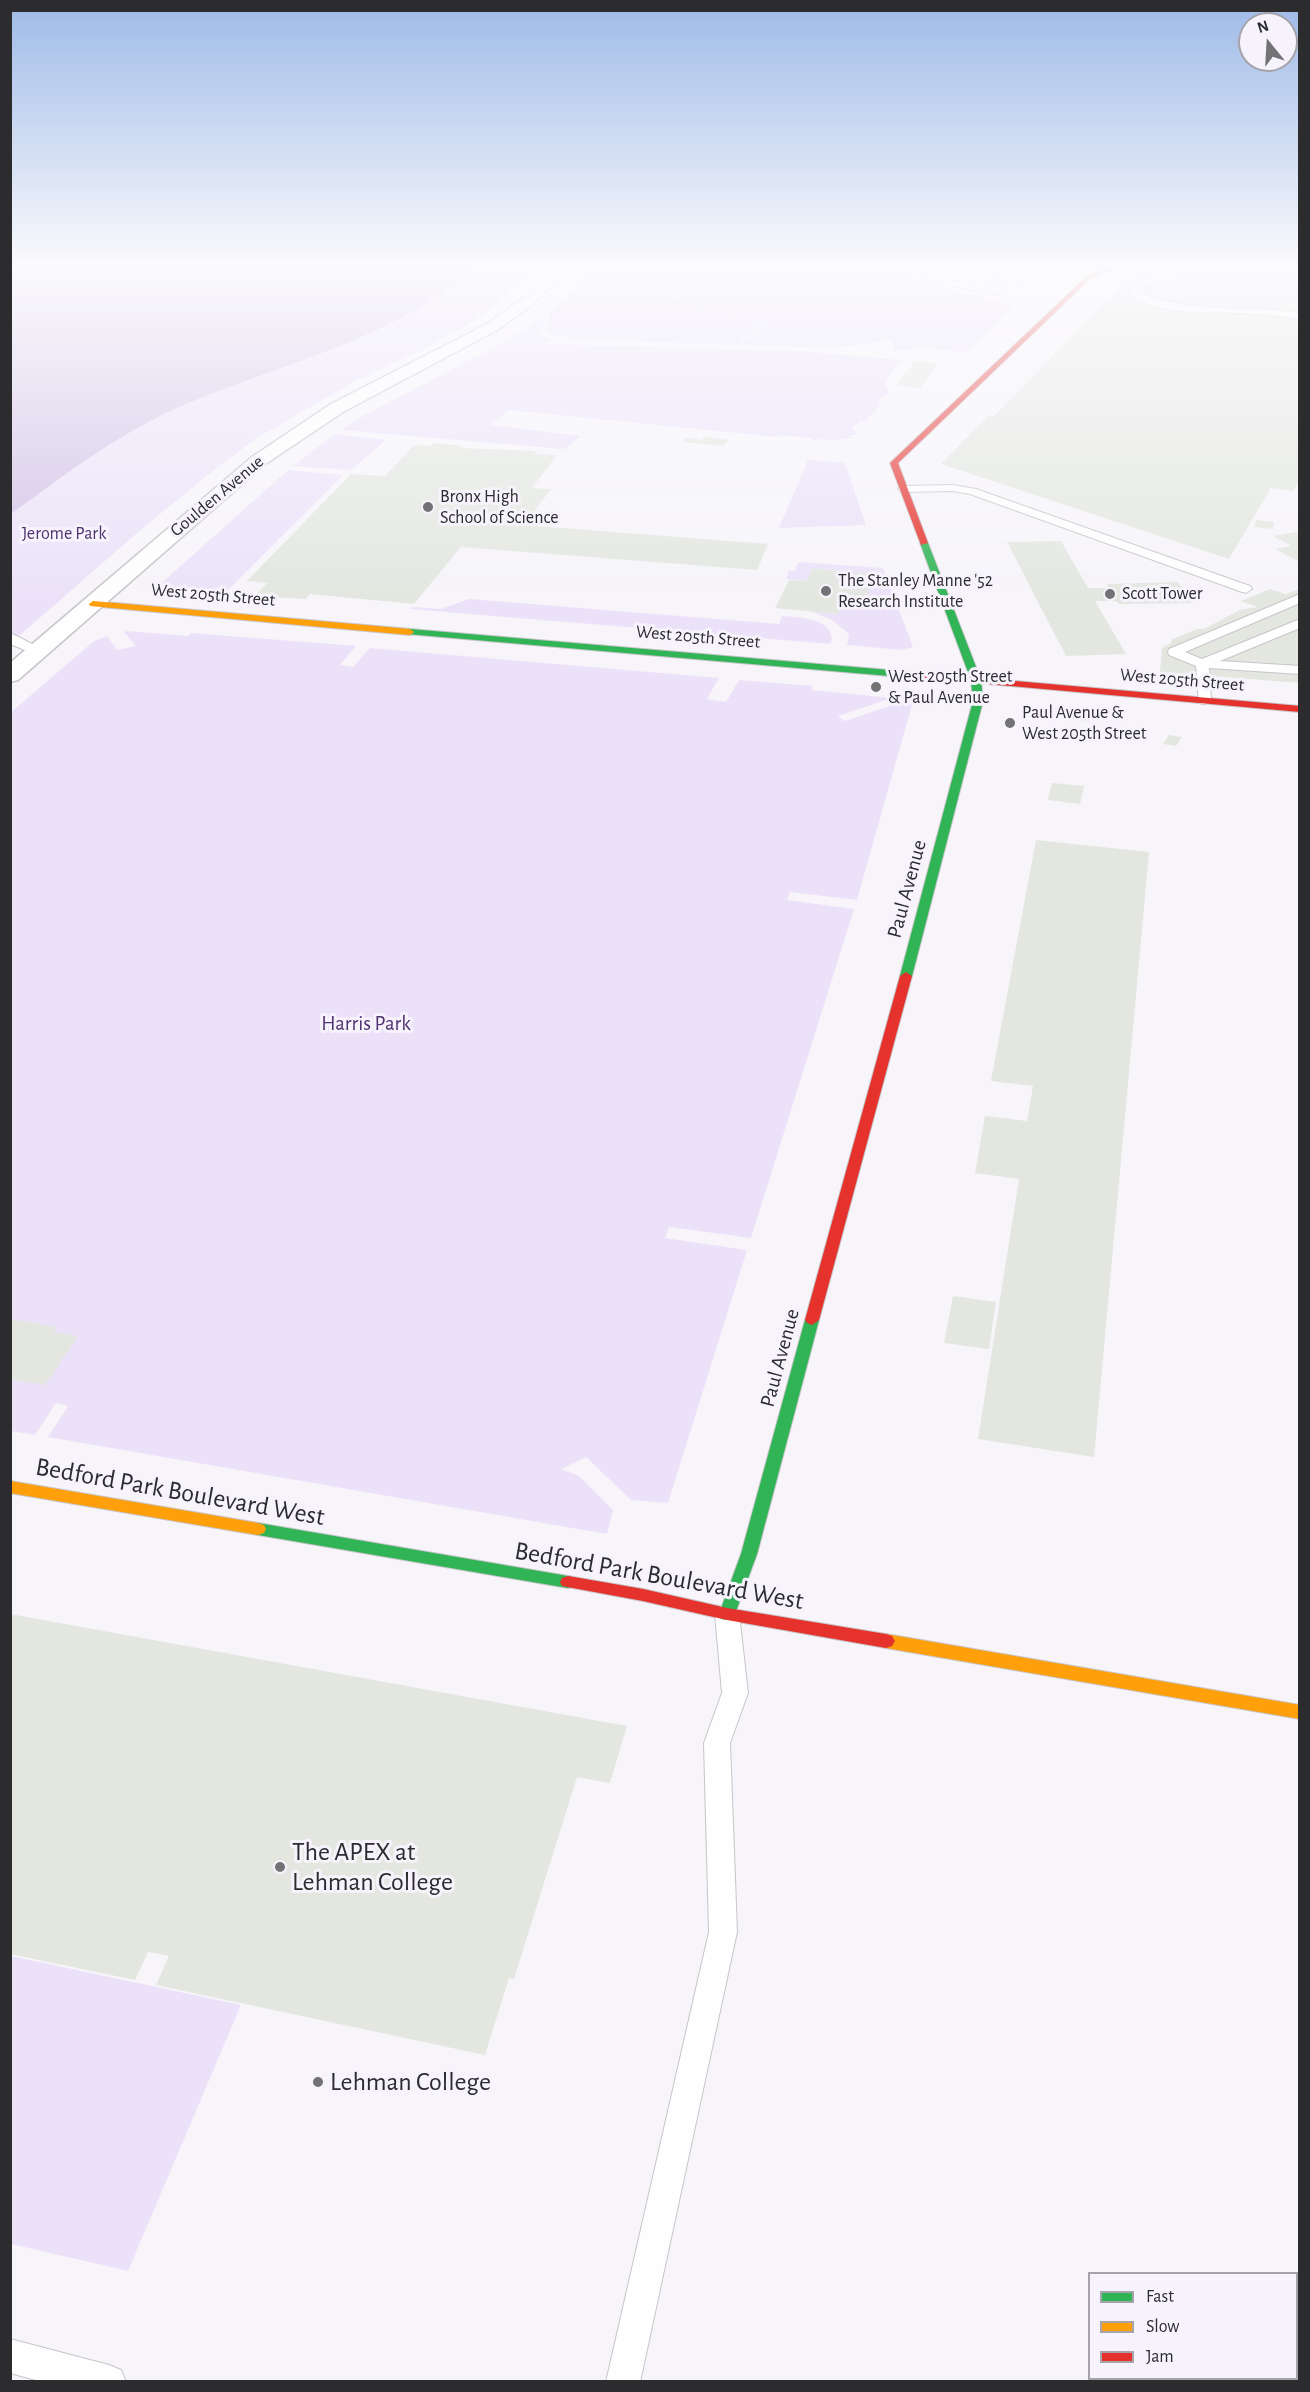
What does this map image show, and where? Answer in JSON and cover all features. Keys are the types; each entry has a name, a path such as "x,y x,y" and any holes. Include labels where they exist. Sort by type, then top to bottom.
{"street":[{"name":"Goulden Avenue","path":"10,675 208,502 277,447 337,408 391,380"},
{"name":"Paul Avenue","path":"727,1614 752,1544 923,915 978,701 976,680 894,464 982,380"},
{"name":"West 205th Street","path":"93,604 1299,708"},
{"name":"Bedford Park Boulevard West","path":"10,1487 643,1595 727,1614 1299,1712"}],"lane":[{"path":"904,489 953,488 972,491 1246,589"},
{"path":"1299,598 1173,652 1202,664 1299,670"},
{"path":"1202,664 1299,623"},
{"path":"10,637 20,645 38,651"},
{"path":"1202,664 1203,700"},
{"path":"623,2382 723,1932 717,1743 735,1693 727,1614"},
{"path":"10,2356 109,2382"}],"green space":[{"name":"Jerome Park","path":"251,380 358,380 257,438 219,466 144,527 11,643 10,514 131,431 212,394"},
{"path":"432,380 887,380 885,382 889,395 885,395 878,402 882,403 865,422 860,421 851,430 858,432 855,435 848,435 852,438 830,441 509,410 490,425 581,436 564,449 341,430"},
{"path":"335,434 386,440 351,470 293,466"},
{"path":"808,460 845,463 866,525 779,528"},
{"path":"288,470 343,475 224,594 156,588"},
{"path":"798,562 883,568 913,647 903,650 847,645 849,634 832,620 811,611 837,614 845,600 865,601 872,574 812,568 807,581 786,579 789,570 795,571"},
{"path":"469,599 779,624 782,616 798,617 823,624 832,636 831,644 410,609 413,607 441,609"},
{"name":"Harris Park","path":"124,632 188,636 191,633 356,646 340,665 353,667 370,648 719,678 707,699 726,702 739,680 813,686 812,690 892,698 838,716 845,721 901,702 912,705 857,900 790,892 787,900 854,909 751,1238 669,1227 665,1238 747,1250 668,1503 631,1500 586,1457 561,1469 579,1476 613,1510 607,1534 48,1437 68,1406 56,1403 35,1435 11,1431 10,713 94,641 107,636 117,650 136,646"},
{"path":"11,1956 241,2005 128,2271 11,2244"}],"shaded area":[{"path":"11,380 251,380 175,409 131,431 90,457 11,514"}],"building":[{"path":"901,380 926,380 920,388 896,386"},
{"path":"1030,380 1300,380 1300,480 1293,491 1271,488 1229,559 941,464 988,416 994,416"},
{"path":"704,437 729,440 723,446 683,442 686,438 702,440"},
{"name":"Bronx High School of Science","path":"434,443 464,446 462,448 537,451 534,454 557,455 532,488 551,489 524,525 768,544 757,570 461,547 414,604 310,594 306,599 254,596 267,583 247,581 351,474 385,476 414,445 431,446"},
{"path":"1256,520 1274,522 1273,529 1254,527"},
{"path":"1300,533 1300,562 1275,549 1292,546 1273,536"},
{"name":"Scott Tower","path":"1061,541 1088,588 1109,588 1107,584 1178,582 1192,603 1119,604 1116,601 1095,601 1126,654 1066,656 1007,542"},
{"name":"The Stanley Manne '52 Research Institute","path":"812,568 873,574 865,601 845,600 838,614 775,608 789,580 807,581"},
{"path":"1270,589 1286,594 1300,589 1300,683 1160,672 1162,648 1172,642 1171,640 1197,629 1204,629 1240,610 1257,607 1241,601"},
{"path":"1064,713 1090,716 1089,722 1063,719"},
{"path":"1169,735 1182,737 1176,746 1163,744"},
{"path":"1052,783 1084,786 1080,804 1048,800"},
{"path":"1036,840 1149,852 1094,1457 978,1439 1019,1179 975,1173 985,1116 1027,1121 1033,1086 991,1081"},
{"path":"953,1296 996,1302 989,1349 944,1343"},
{"path":"10,1319 57,1327 53,1332 78,1336 45,1385 10,1379"},
{"name":"The APEX at Lehman College","path":"10,1614 627,1726 610,1783 577,1777 514,1979 509,1978 485,2055 156,1985 169,1956 148,1952 135,1980 10,1954"}],"traffic: fast":[{"path":"906,976 978,701 976,680 924,543"},
{"path":"410,632 924,676"},
{"path":"727,1614 749,1554 812,1320"},
{"path":"258,1529 568,1582"}],"traffic: slow":[{"path":"93,604 410,632"},
{"path":"10,1487 258,1529"},
{"path":"886,1641 1300,1712"}],"traffic: jam":[{"path":"924,543 894,463 981,380"},
{"path":"924,676 1300,709"},
{"path":"812,1320 906,976"},
{"path":"568,1582 643,1595 727,1614 886,1641"}],"place":[{"name":"Bronx High School of Science","path":"428,507"},
{"name":"The Stanley Manne '52 Research Institute","path":"826,591"},
{"name":"Scott Tower","path":"1110,594"},
{"name":"West 205th Street & Paul Avenue","path":"876,687"},
{"name":"Paul Avenue & West 205th Street","path":"1010,723"},
{"name":"The APEX at Lehman College","path":"280,1867"},
{"name":"Lehman College","path":"318,2082"}]}
